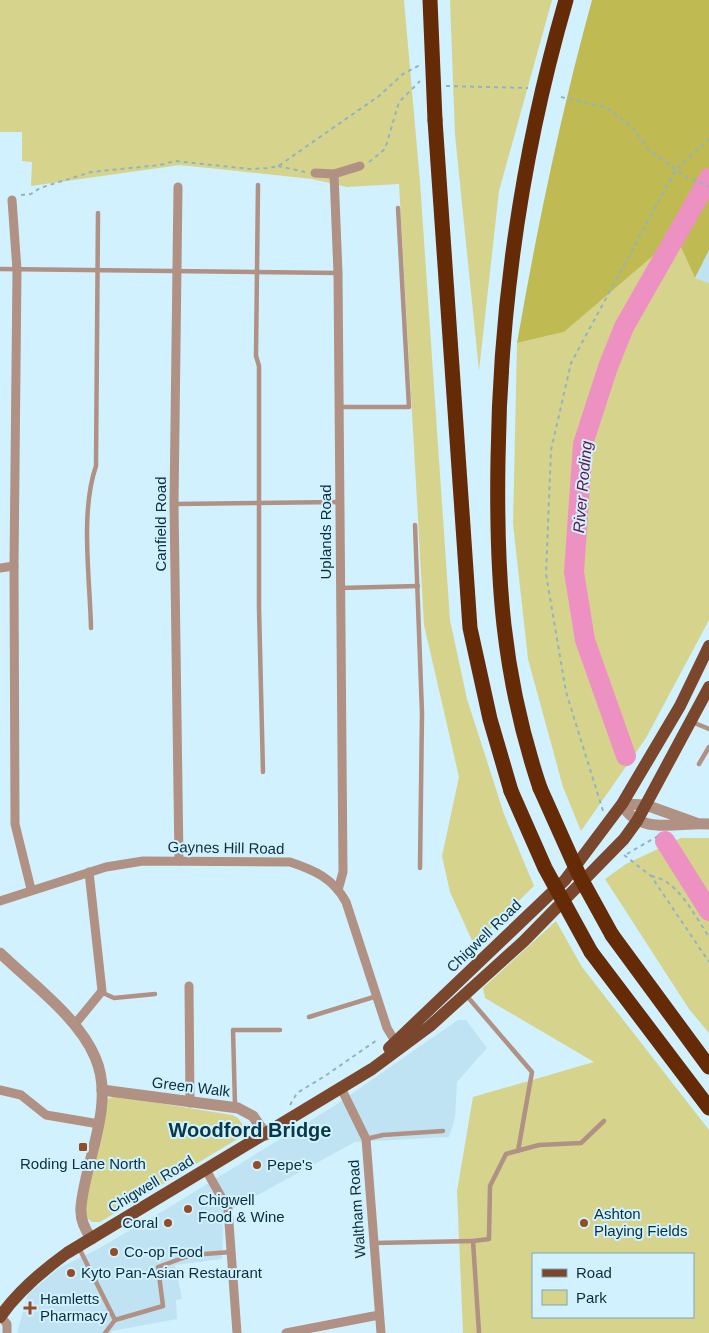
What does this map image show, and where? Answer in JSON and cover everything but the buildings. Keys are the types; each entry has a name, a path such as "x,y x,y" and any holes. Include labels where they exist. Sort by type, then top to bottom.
{"highway":[{"path":"430,0 435,120 470,628 490,719 510,791 545,868 592,952 709,1108"},
{"path":"566,0 534,128 515,234 504,335 498,424 497,533 502,620 513,695 527,749 540,788 579,875 612,935 709,1067"}],"main road":[{"name":"Chigwell Road","path":"398,1045 430,1010 565,880 622,804 680,706 709,646"},
{"name":"Chigwell Road","path":"0,1316 10,1303 43,1270 92,1238 341,1088 466,995 524,941 610,855 637,821 709,687"}],"street":[{"path":"315,173 334,174 363,165"},
{"name":"Uplands Road","path":"334,174 338,273 338,407 341,502 343,872 338,890"},
{"name":"Canfield Road","path":"178,187 174,504 179,861"},
{"path":"12,200 17,270 14,566 15,824 31,890"},
{"path":"0,568 14,566"},
{"path":"696,823 646,805 622,804 627,815 637,821 654,825 709,824"},
{"name":"Gaynes Hill Road","path":"0,901 89,872 143,861 290,862 322,874 338,890 346,902 387,1028 398,1045"},
{"path":"75,1024 101,992 89,872"},
{"path":"0,953 75,1024 96,1057 102,1090 99,1124 80,1208 84,1224 92,1238"},
{"path":"189,986 190,1103"},
{"name":"Waltham Road","path":"341,1088 366,1139 381,1333"},
{"path":"0,1090 21,1095 46,1115 99,1124"},
{"name":"Green Walk","path":"102,1090 235,1108 253,1116 266,1134"},
{"path":"206,1170 228,1209 233,1252 237,1333"},
{"path":"286,1333 380,1315"},
{"name":"Chigwell Road","path":"0,1316 7,1324 7,1333"}],"lane":[{"path":"258,186 256,356 258,366 263,772"},
{"path":"338,407 409,407 398,208"},
{"path":"92,628 87,553 91,480 96,466 98,213"},
{"path":"0,269 338,273"},
{"path":"174,504 341,502"},
{"path":"414,526 422,713 420,868"},
{"path":"340,588 418,586"},
{"path":"691,722 709,729"},
{"path":"700,764 709,748"},
{"path":"101,992 114,998 155,994"},
{"path":"430,1010 444,1007 463,992 532,1072 518,1151"},
{"path":"309,1017 377,996"},
{"path":"235,1108 234,1030 280,1030"},
{"path":"373,1243 489,1239 490,1186 506,1154 539,1145 582,1143 604,1121"},
{"path":"366,1139 383,1135 443,1131"},
{"path":"473,1241 479,1333"},
{"path":"78,1247 115,1320"},
{"path":"105,1333 115,1320 163,1306 158,1267 191,1255 233,1252"}],"path":[{"path":"276,166 379,96 403,74 415,66 424,63"},
{"path":"438,88 455,85 528,88"},
{"path":"363,165 385,149 399,102 412,91 421,90"},
{"path":"561,97 606,107 633,128 649,150 688,178 709,186"},
{"path":"604,815 595,779 566,692 546,574 551,450 571,363 676,169 709,138"},
{"path":"21,195 31,194 40,188 91,172 175,162 250,169 276,166 294,171 315,173"},
{"path":"654,838 625,855 651,876 709,962"},
{"path":"651,876 660,877 673,887 709,937"},
{"path":"287,1111 297,1093 377,1040"}],"shaded area":[{"path":"592,0 709,0 709,250 695,278 676,236 564,332 517,343 550,171"},
{"path":"709,250 709,283 695,278"},
{"path":"458,1020 466,1020 487,1048 457,1082 455,1118 449,1137 355,1142 219,1216 223,1227 222,1259 175,1265 182,1299 176,1300 177,1319 112,1331 112,1333 17,1333 28,1294 59,1268 96,1250 163,1211 334,1106"}],"green space":[{"path":"0,0 404,0 420,182 450,620 467,699 504,814 534,886 474,945 450,892 442,856 459,777 424,625 399,184 347,187 312,179 180,165 31,186 32,162 22,161 22,132 0,132"},
{"path":"450,0 552,0 499,191 479,371 455,135"},
{"path":"676,235 695,278 709,283 709,620 646,738 581,831 563,787 528,659 513,524 517,343 564,332"},
{"path":"681,838 709,838 709,1033 689,1009 605,879 626,864"},
{"name":"Ashton Playing Fields","path":"556,921 582,967 709,1130 709,1333 463,1333 457,1191 473,1097 594,1062 485,998 483,988"},
{"path":"115,1096 232,1115 238,1118 243,1125 239,1138 100,1222 92,1222 86,1217 84,1208 107,1099"}],"waterway":[{"name":"River Roding","path":"626,756 585,640 574,572 583,444 608,367 624,327 709,178"},
{"name":"River Roding","path":"665,841 709,911"}],"place":[{"name":"Roding Lane North","path":"83,1147"},
{"name":"Pepe's","path":"257,1165"},
{"name":"Chigwell Food & Wine","path":"188,1209"},
{"name":"Coral","path":"168,1223"},
{"name":"Ashton Playing Fields","path":"584,1223"},
{"name":"Co-op Food","path":"114,1252"},
{"name":"Kyto Pan-Asian Restaurant","path":"71,1273"},
{"name":"Hamletts Pharmacy","path":"30,1308"}],"district":[{"name":"Woodford Bridge","path":"250,1130"}]}
